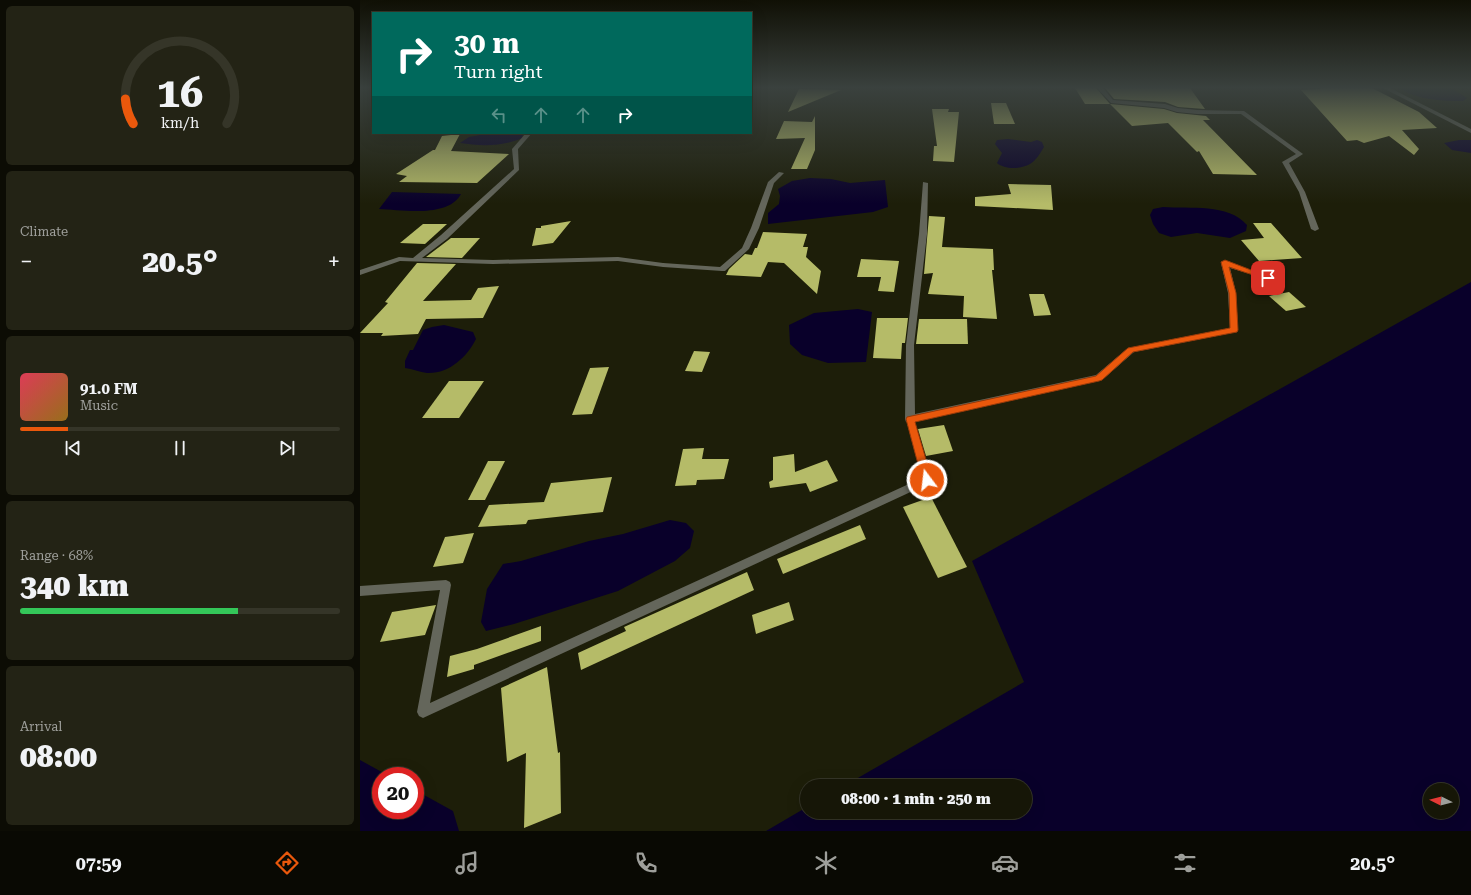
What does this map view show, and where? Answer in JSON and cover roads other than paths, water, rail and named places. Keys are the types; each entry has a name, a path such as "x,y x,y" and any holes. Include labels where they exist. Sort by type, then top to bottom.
{"street":[{"path":"1262,127 1300,154 1285,162 1302,192 1315,229"},
{"path":"415,260 444,237 517,170 515,149 528,134"},
{"path":"360,273 399,260 493,262 618,259 663,265 722,269 745,249 755,228 772,182 781,173"},
{"path":"925,183 923,234 910,345 910,419 1099,378 1131,350 1234,330 1232,293 1225,262 1241,270 1281,281"}],"lane":[{"path":"360,591 446,585 423,712 927,480 910,419"}]}
